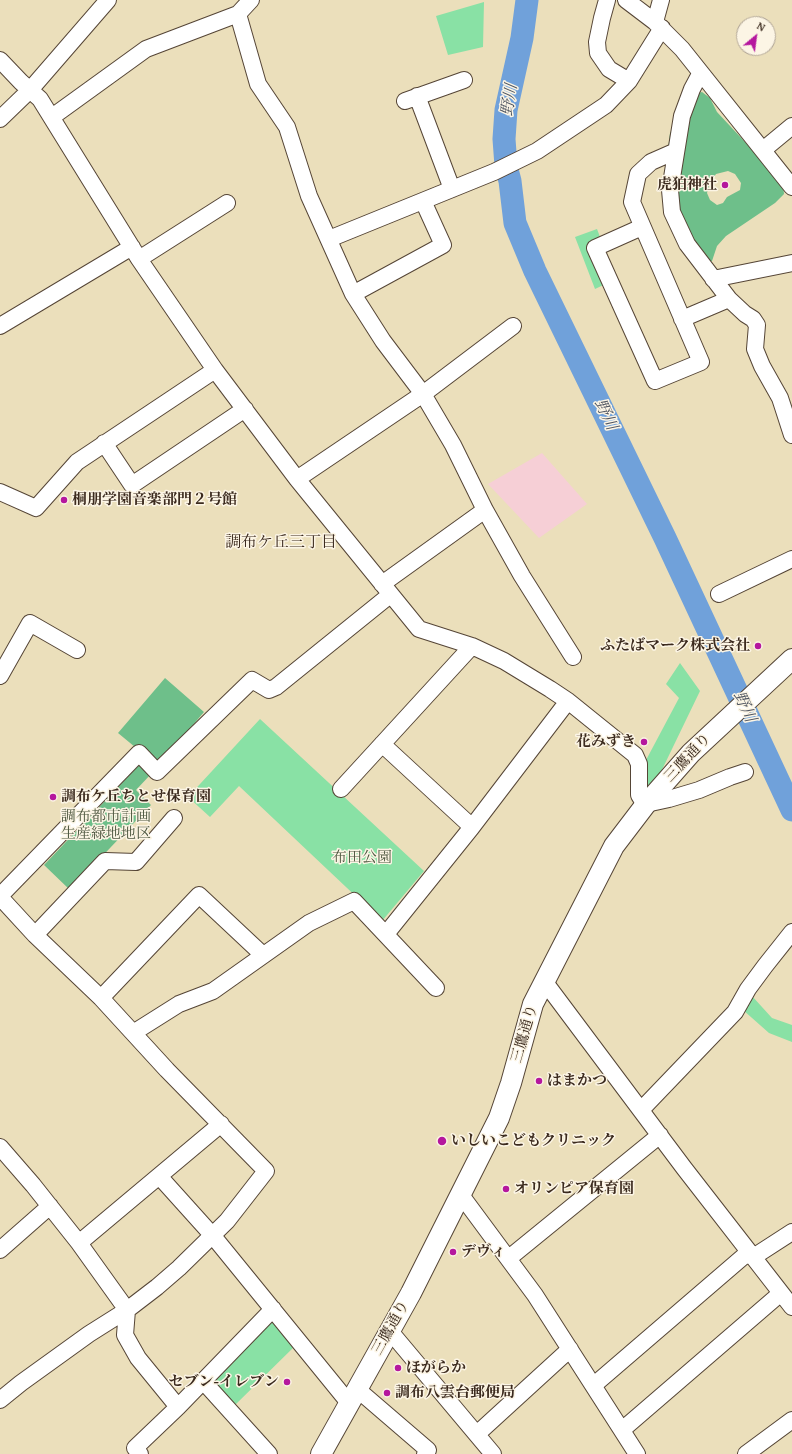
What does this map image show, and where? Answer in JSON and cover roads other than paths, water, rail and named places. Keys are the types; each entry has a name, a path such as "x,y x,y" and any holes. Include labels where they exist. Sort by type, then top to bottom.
{"main road":[{"name":"三鷹通り","path":"321,1454 411,1293 499,1118 511,1083 533,1004 614,846 646,804 692,753 792,659"}],"street":[{"path":"0,119 30,90 108,0"},
{"path":"52,117 146,48 238,14 251,0"},
{"path":"607,0 597,42 598,53 609,69 629,81"},
{"path":"626,0 658,25 682,50 792,187"},
{"path":"329,239 494,172 538,151 606,105 629,81 658,25 661,0"},
{"path":"238,14 258,84 287,127 309,196 354,294 384,341 423,394 453,445 485,510 522,576 573,657"},
{"path":"0,60 40,99 136,253 215,370 297,479 419,629 472,646 504,661 568,701 635,755 639,764 639,795 646,804 699,790 745,772"},
{"path":"700,74 692,89 682,116 670,190 672,212 687,244 713,279 729,299 757,325 755,349 762,366 780,398 792,435"},
{"path":"452,189 411,98 464,80"},
{"path":"763,150 792,126"},
{"path":"642,227 595,248 655,381 701,362 632,202 638,174 651,162 676,151"},
{"path":"354,294 443,245 423,201"},
{"path":"0,326 227,203"},
{"path":"713,279 792,263"},
{"path":"682,319 729,299"},
{"path":"297,479 423,394 513,326"},
{"path":"0,492 36,508 77,462 215,370"},
{"path":"104,443 132,485 245,410"},
{"path":"0,1400 89,1334 126,1310 157,1287 213,1236 227,1221 266,1171 101,998 35,935 1,899 139,753 158,772 252,680 269,690 276,687 386,589 485,510"},
{"path":"719,594 792,559"},
{"path":"0,676 30,623 77,650"},
{"path":"341,789 472,646"},
{"path":"386,934 472,827 568,701"},
{"path":"382,744 472,827"},
{"path":"35,935 105,861 136,862 174,818"},
{"path":"101,998 198,895 263,955"},
{"path":"133,1033 179,1004 213,991 309,923 354,901 436,988"},
{"path":"641,1110 735,1012 748,989 792,932"},
{"path":"544,981 792,1308"},
{"path":"79,1243 221,1124"},
{"path":"509,1258 660,1135"},
{"path":"0,1147 79,1243 126,1310 124,1335 138,1358 178,1408"},
{"path":"159,1176 213,1236 272,1309 353,1396 428,1450 425,1454"},
{"path":"461,1195 535,1294 637,1454"},
{"path":"0,1250 50,1206"},
{"path":"594,1385 744,1256 758,1254 792,1232"},
{"path":"622,1430 781,1293"},
{"path":"140,1454 135,1448 178,1408 272,1309"},
{"path":"390,1330 478,1434 493,1454"},
{"path":"478,1434 570,1349"},
{"path":"203,1381 269,1454"},
{"path":"746,1454 792,1420"}],"waterway":[{"name":"野川","path":"527,0 522,38 506,110 504,139 506,166 510,181 515,223 535,271 665,538 792,810"}],"place":[{"name":"虎狛神社","path":"725,185"},
{"name":"桐朋学園音楽部門２号館","path":"64,500"},
{"name":"ふたばマーク株式会社","path":"758,646"},
{"name":"花みずき","path":"644,742"},
{"name":"調布ケ丘ちとせ保育園","path":"53,797"},
{"name":"はまかつ","path":"539,1081"},
{"name":"いしいこどもクリニック","path":"442,1141"},
{"name":"オリンピア保育園","path":"506,1189"},
{"name":"デヴィ","path":"453,1252"},
{"name":"ほがらか","path":"398,1368"},
{"name":"セブン-イレブン","path":"287,1382"},
{"name":"調布八雲台郵便局","path":"387,1393"}],"district":[{"name":"調布ケ丘三丁目","path":"281,543"}],"park label":[{"name":"調布都市計画 生産緑地地区","path":"106,826"},
{"name":"布田公園","path":"362,858"}]}
